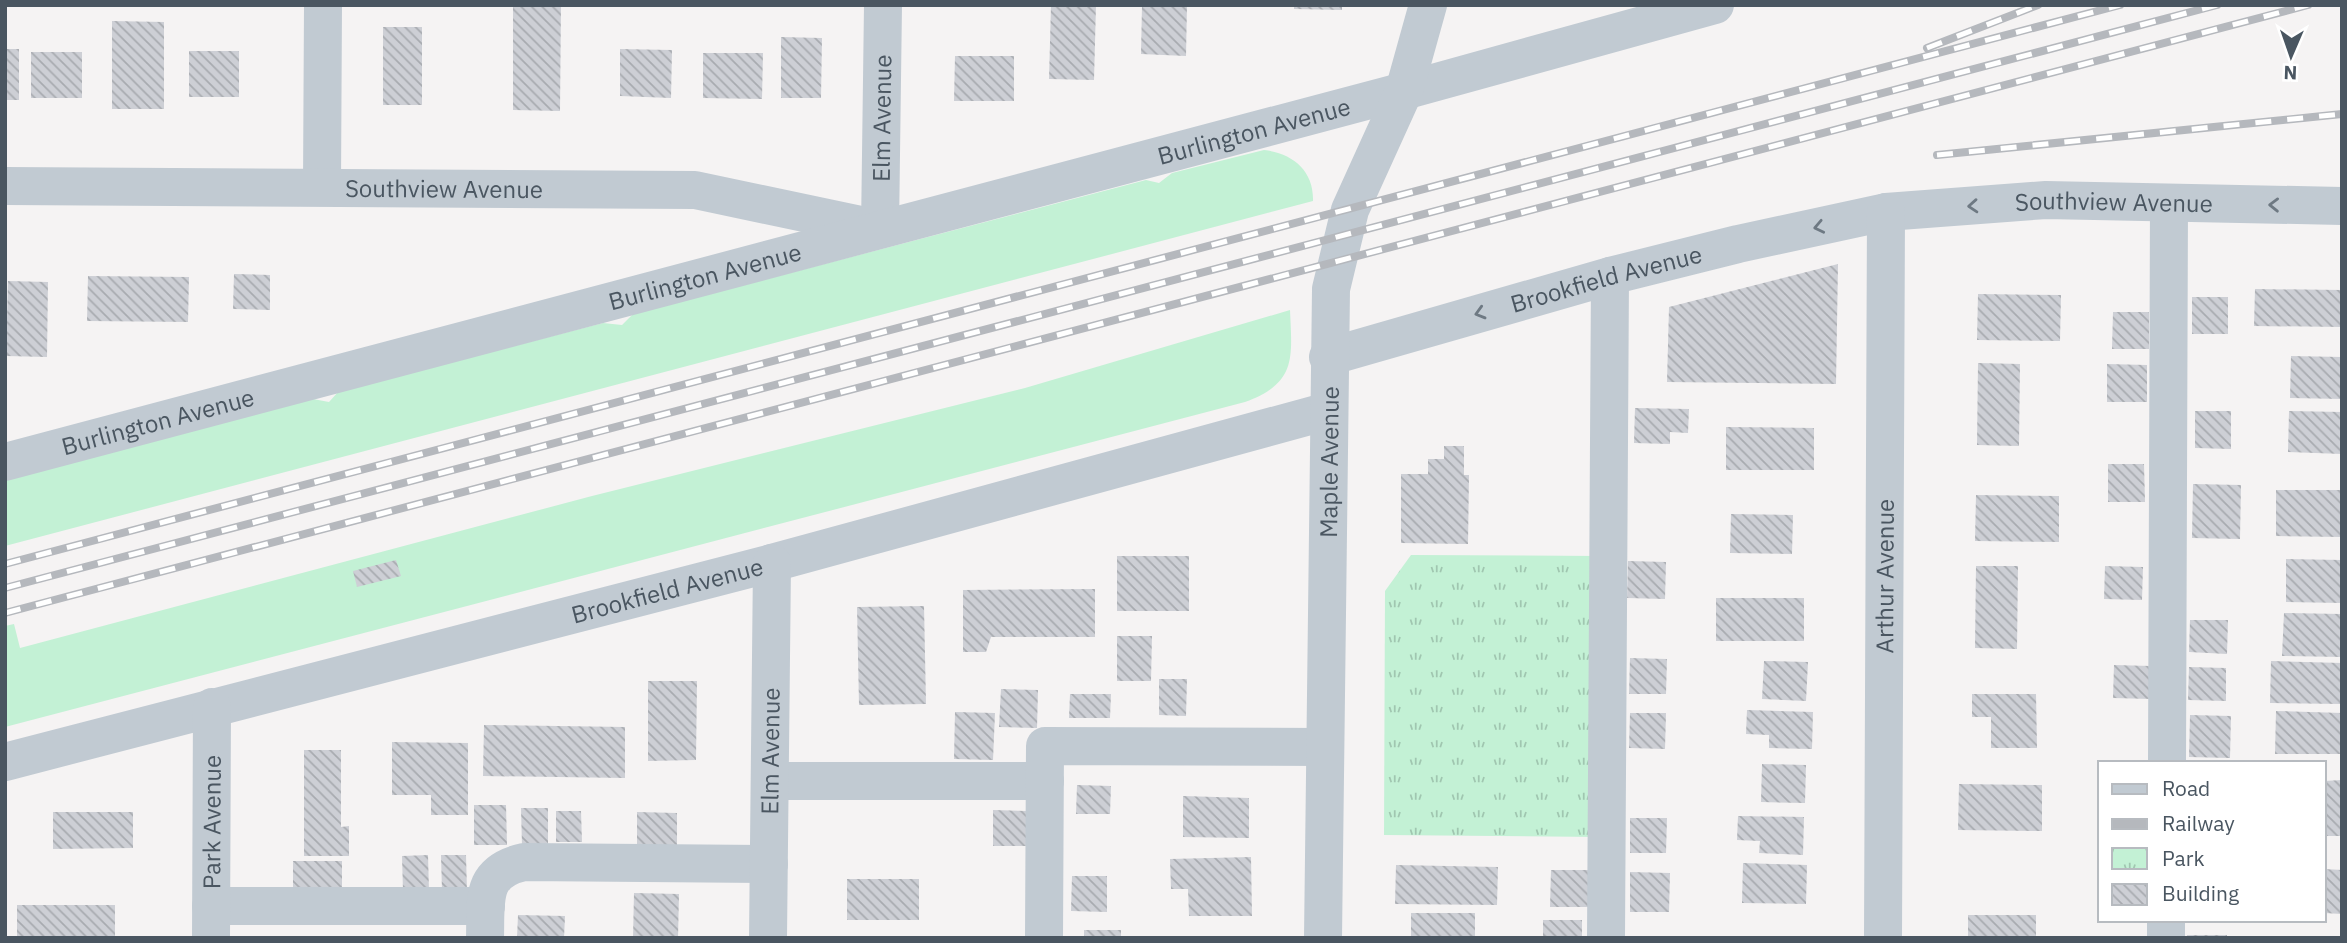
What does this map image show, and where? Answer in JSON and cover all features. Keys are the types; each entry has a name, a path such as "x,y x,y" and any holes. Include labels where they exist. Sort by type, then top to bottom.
{"street":[{"path":"322,186 323,5"},
{"name":"Elm Avenue","path":"880,229 883,5"},
{"name":"Maple Avenue","path":"1323,938 1328,357 1331,289 1350,210 1404,91 1428,5"},
{"name":"Burlington Avenue","path":"5,462 1404,91 1715,5"},
{"name":"Southview Avenue","path":"5,186 695,190 880,229"},
{"name":"Southview Avenue","path":"1886,212 2046,200 2342,206"},
{"path":"2167,761 2169,203"},
{"name":"Brookfield Avenue","path":"1328,357 1610,276 1738,244 1886,212"},
{"name":"Arthur Avenue","path":"1883,938 1886,212"},
{"path":"1605,938 1610,276"},
{"name":"Brookfield Avenue","path":"5,762 772,564 1328,411"},
{"name":"Elm Avenue","path":"768,938 772,564"},
{"name":"Park Avenue","path":"211,922 212,707"},
{"path":"1044,938 1045,746 1325,747"},
{"path":"770,781 1045,781"},
{"path":"211,922 486,922 494,874 506,866 524,862 769,864"}],"green space":[{"path":"1264,150 1284,155 1299,165 1310,180 1313,201 5,546 5,480 313,399 329,402 339,391 603,323 622,325 633,314 1146,180 1159,183 1172,173"},
{"path":"1290,310 1291,342 1288,367 1274,386 1245,402 5,727 5,626 14,624 20,648 592,496 1025,388"},
{"path":"1411,555 1601,556 1600,837 1384,835 1385,591"}],"building":[{"path":"513,5 561,5 560,111 513,110"},
{"path":"1051,5 1096,5 1094,80 1049,79"},
{"path":"1142,5 1187,5 1186,56 1141,54"},
{"path":"1294,5 1342,5 1342,10 1294,9"},
{"path":"112,21 164,22 164,109 112,109"},
{"path":"383,27 422,27 422,105 383,105"},
{"path":"781,37 822,38 821,98 781,98"},
{"path":"5,49 19,49 19,100 5,100"},
{"path":"620,49 672,50 671,98 620,96"},
{"path":"189,51 239,51 239,97 189,97"},
{"path":"31,52 82,52 82,98 31,98"},
{"path":"703,53 763,53 762,99 703,98"},
{"path":"955,56 1014,56 1014,101 954,101"},
{"path":"1838,264 1836,384 1667,382 1669,307"},
{"path":"234,274 270,275 270,310 233,309"},
{"path":"88,276 189,277 188,322 87,321"},
{"path":"8,281 48,282 47,357 6,356"},
{"path":"2255,289 2342,290 2342,327 2254,326"},
{"path":"1978,294 2061,295 2060,341 1977,340"},
{"path":"2192,297 2228,297 2228,334 2192,334"},
{"path":"2113,312 2149,312 2149,349 2112,349"},
{"path":"2291,356 2342,357 2342,399 2290,398"},
{"path":"1978,363 2020,364 2019,446 1977,445"},
{"path":"2107,364 2147,365 2147,402 2107,402"},
{"path":"1635,408 1689,409 1688,433 1670,432 1670,444 1634,443"},
{"path":"2195,411 2231,411 2231,449 2195,448"},
{"path":"2289,411 2342,412 2342,454 2288,452"},
{"path":"1726,427 1814,428 1814,470 1726,470"},
{"path":"1444,446 1464,446 1464,475 1469,475 1468,544 1401,543 1401,474 1428,474 1428,459 1444,459"},
{"path":"2108,464 2144,464 2145,502 2108,502"},
{"path":"2193,484 2241,485 2240,539 2192,538"},
{"path":"2276,490 2342,490 2342,537 2276,536"},
{"path":"1976,495 2059,496 2059,542 1975,541"},
{"path":"1731,514 1793,515 1792,554 1730,553"},
{"path":"1117,556 1189,556 1189,611 1117,611"},
{"path":"2286,559 2342,560 2342,603 2286,602"},
{"path":"396,560 401,576 357,587 353,571"},
{"path":"1628,561 1666,562 1665,599 1627,598"},
{"path":"1976,566 2018,566 2017,649 1975,648"},
{"path":"2105,566 2143,567 2142,600 2104,599"},
{"path":"1095,589 1095,637 991,637 986,652 963,652 963,590"},
{"path":"1716,598 1804,598 1804,641 1716,641"},
{"path":"924,606 926,704 859,705 857,607"},
{"path":"2284,613 2342,614 2342,657 2282,656"},
{"path":"2190,620 2228,620 2227,654 2189,652"},
{"path":"1117,636 1152,636 1151,681 1117,681"},
{"path":"1630,658 1667,659 1666,694 1629,694"},
{"path":"1764,661 1808,662 1806,701 1762,699"},
{"path":"2271,661 2342,663 2342,704 2270,703"},
{"path":"2114,665 2151,666 2151,699 2113,698"},
{"path":"2189,667 2226,668 2226,701 2188,700"},
{"path":"1159,679 1187,679 1186,716 1159,715"},
{"path":"648,681 697,681 696,760 648,761"},
{"path":"1001,689 1038,690 1037,728 999,727"},
{"path":"1070,694 1111,694 1110,718 1069,718"},
{"path":"1972,694 2036,694 2037,748 1991,748 1991,717 1972,717"},
{"path":"1747,710 1813,712 1812,749 1769,748 1769,735 1746,734"},
{"path":"2276,711 2342,713 2342,754 2275,754"},
{"path":"955,712 995,713 993,760 954,759"},
{"path":"1630,713 1666,713 1665,749 1629,748"},
{"path":"2190,715 2231,716 2230,758 2189,757"},
{"path":"484,725 625,727 625,778 483,776"},
{"path":"392,742 468,743 468,815 431,815 431,795 392,795"},
{"path":"304,750 341,750 341,827 349,826 349,856 304,856"},
{"path":"1762,764 1806,765 1805,803 1761,802"},
{"path":"2342,780 2342,836 2326,836 2326,781"},
{"path":"1959,784 2042,785 2042,831 1958,830"},
{"path":"1077,785 1111,786 1110,814 1076,814"},
{"path":"1183,796 1249,798 1249,838 1183,837"},
{"path":"474,805 506,805 507,845 474,845"},
{"path":"521,808 548,808 548,845 522,846"},
{"path":"993,810 1029,811 1029,846 993,846"},
{"path":"556,811 581,811 582,842 556,842"},
{"path":"53,812 133,812 133,848 53,849"},
{"path":"637,812 677,813 677,850 637,849"},
{"path":"1738,816 1804,817 1803,855 1759,853 1760,841 1737,840"},
{"path":"1630,818 1667,818 1666,853 1630,853"},
{"path":"428,855 429,891 403,891 402,856"},
{"path":"441,855 466,855 467,891 442,891"},
{"path":"1251,857 1252,916 1189,916 1188,889 1171,889 1170,859"},
{"path":"293,861 342,861 342,894 293,894"},
{"path":"1743,863 1807,865 1806,904 1742,903"},
{"path":"1396,865 1498,867 1497,905 1395,904"},
{"path":"2326,869 2342,870 2342,914 2326,913"},
{"path":"1551,870 1588,870 1588,907 1550,907"},
{"path":"1630,872 1670,873 1669,912 1630,912"},
{"path":"1072,876 1107,876 1107,912 1071,911"},
{"path":"847,879 919,879 919,920 847,920"},
{"path":"634,893 679,894 678,938 633,938"},
{"path":"17,905 115,905 115,938 17,938"},
{"path":"1411,913 1475,913 1475,938 1411,938"},
{"path":"518,915 565,916 564,938 517,938"},
{"path":"1968,915 2036,915 2036,938 1968,938"},
{"path":"1543,920 1582,920 1582,938 1543,938"},
{"path":"1084,930 1121,930 1121,938 1084,938"},
{"path":"2187,935 2227,935 2227,938 2187,938"}],"railway":[{"path":"1927,48 2038,5"},
{"path":"5,564 2120,5"},
{"path":"5,588 2217,5"},
{"path":"5,613 2308,5"},
{"path":"1937,155 2342,114"}]}
